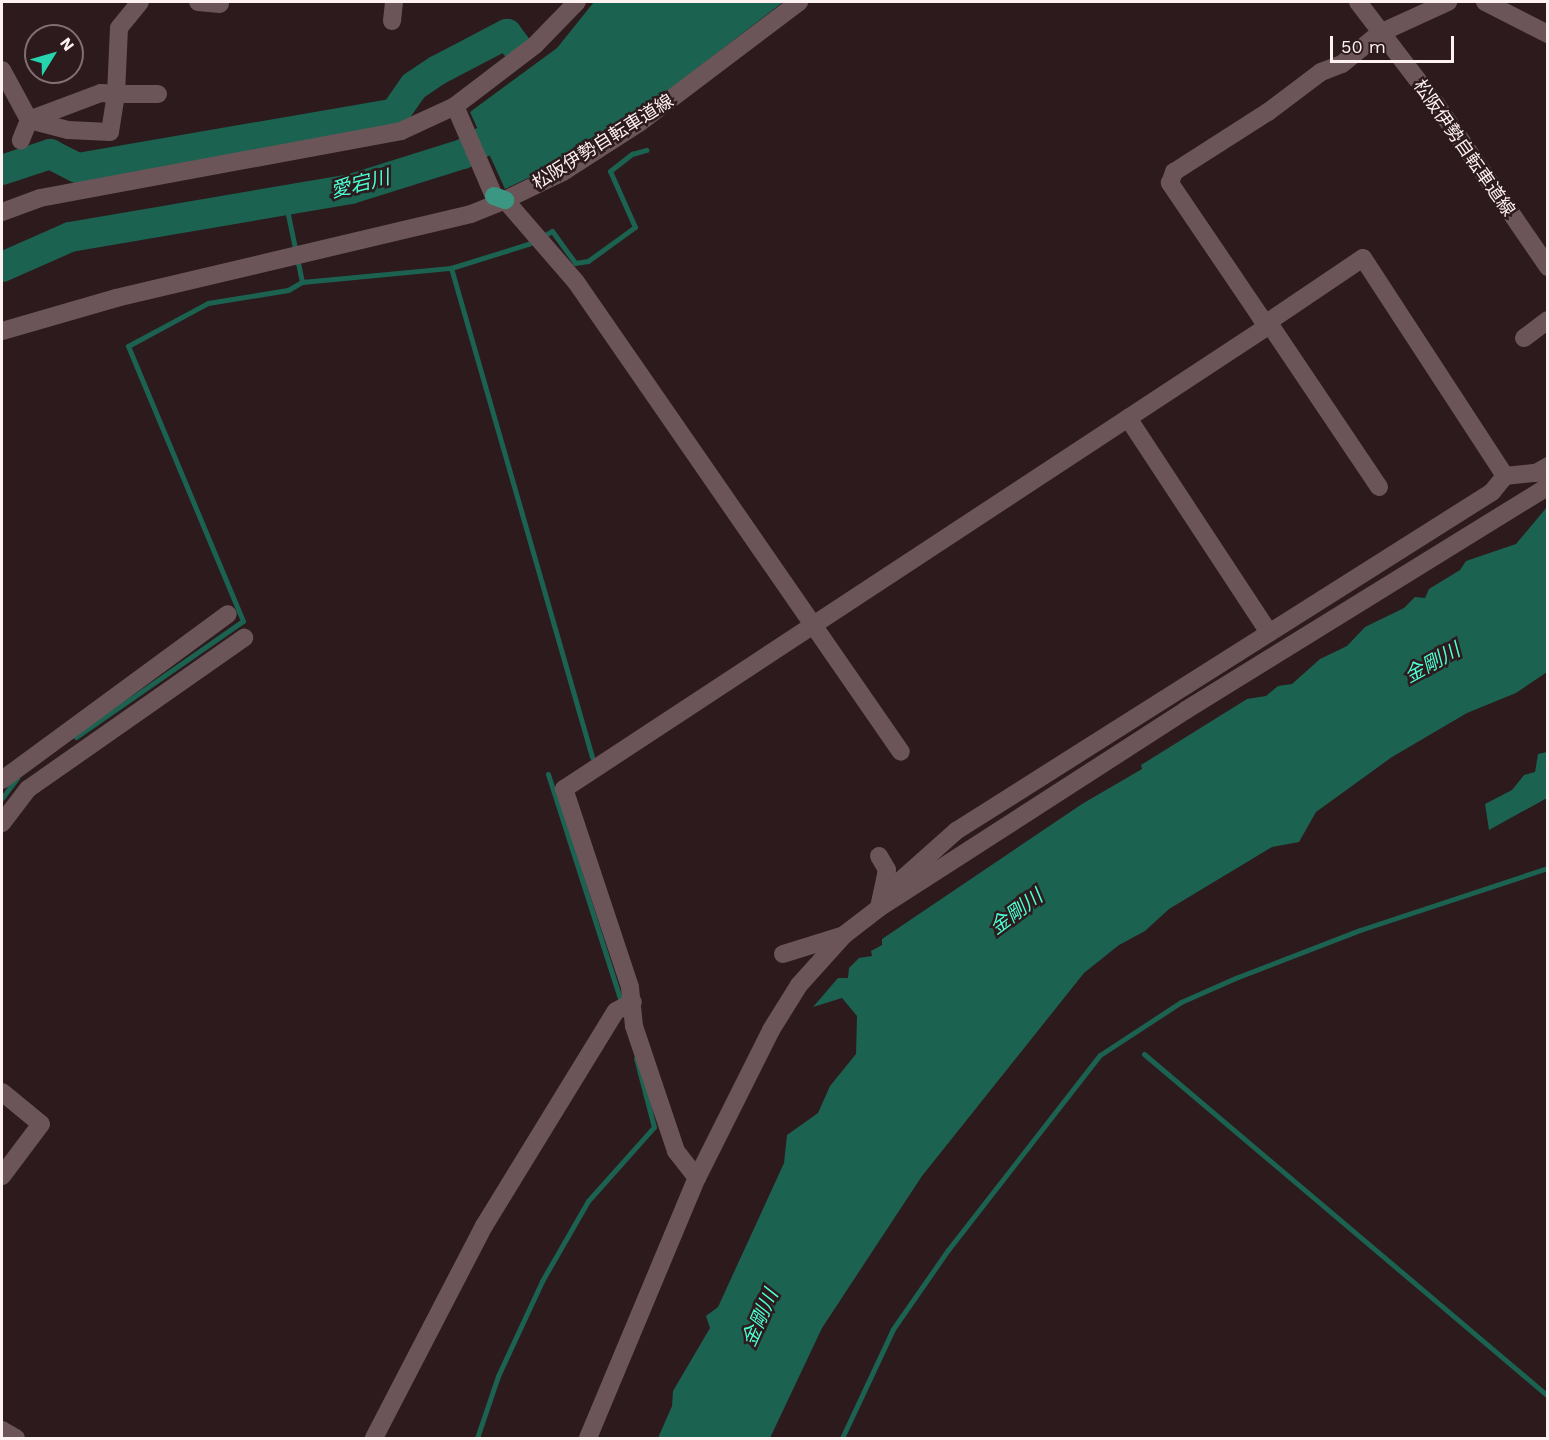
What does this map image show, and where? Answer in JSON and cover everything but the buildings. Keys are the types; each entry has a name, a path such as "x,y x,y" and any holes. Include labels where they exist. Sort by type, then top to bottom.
{"street":[{"path":"4,81 29,120 68,130 110,132 116,94 119,28 140,2"},
{"path":"198,2 220,4"},
{"path":"392,21 394,2"},
{"path":"2,212 40,198 401,131 455,106 535,45 577,2"},
{"name":"松阪伊勢自転車道線","path":"2,331 116,298 308,255 471,214 500,198 563,171 639,123 799,2"},
{"name":"松阪伊勢自転車道線","path":"1358,2 1436,105 1548,267"},
{"path":"1378,487 1272,328 1265,324 1170,183 1174,172 1268,112 1321,72 1342,64 1380,33 1448,2"},
{"path":"1485,2 1548,34"},
{"path":"21,140 29,120 101,93 158,94"},
{"path":"455,106 500,198 532,226 548,245 901,752"},
{"path":"697,1178 676,1151 625,1005 564,789 1262,330 1265,324 1363,258 1505,476"},
{"path":"1524,338 1548,320"},
{"path":"1128,418 1269,633"},
{"path":"879,908 891,889 956,831 1492,492 1505,476 1536,473 1548,466"},
{"path":"588,1438 697,1178 771,1030 799,985 844,935 879,908 1186,710 1548,486"},
{"path":"2,780 228,614"},
{"path":"2,823 28,789 244,638"},
{"path":"879,856 887,870 879,908"},
{"path":"783,954 844,935"},
{"path":"374,1438 484,1226 625,1005"},
{"path":"2,1092 40,1124 2,1176"},
{"path":"2,1430 16,1438"}],"water":[{"path":"594,2 783,2 639,113 558,164 505,189 470,112 557,48"},
{"name":"金剛川","path":"1547,507 1547,672 1516,693 1467,713 1392,757 1316,812 1299,842 1272,847 1169,909 1145,931 1119,945 1084,973 922,1176 822,1328 770,1438 658,1438 672,1406 673,1391 710,1328 706,1316 718,1307 784,1163 787,1135 818,1113 830,1086 856,1054 857,1016 842,998 813,1007 838,978 848,978 849,968 859,958 872,956 871,951 882,945 882,939 1082,804 1142,769 1141,765 1247,699 1266,696 1278,686 1292,684 1320,659 1347,646 1365,627 1404,608 1415,597 1425,598 1429,589 1460,570 1466,561 1516,544"},
{"path":"1547,752 1547,798 1489,830 1485,804 1512,790 1524,775 1535,772 1538,754"}],"waterway":[{"path":"2,170 50,154 78,168 395,113 414,86 438,70 507,34 516,46"},
{"name":"愛宕川","path":"2,267 70,237 351,189 463,154 519,120"},
{"path":"592,757 451,268 528,244 552,231 575,263 588,261 635,227 610,171 632,154 646,150"},
{"path":"76,737 243,621 128,346 208,303 288,290 302,282 285,200"},
{"path":"302,282 451,268"},
{"path":"548,774 622,1005"},
{"path":"2,798 17,778"},
{"path":"842,1438 893,1329 948,1250 1100,1055 1181,1002 1238,977 1360,930 1548,868"},
{"path":"1144,1054 1548,1396"},
{"path":"477,1438 498,1376 542,1281 588,1201 654,1127 636,1058"}]}
